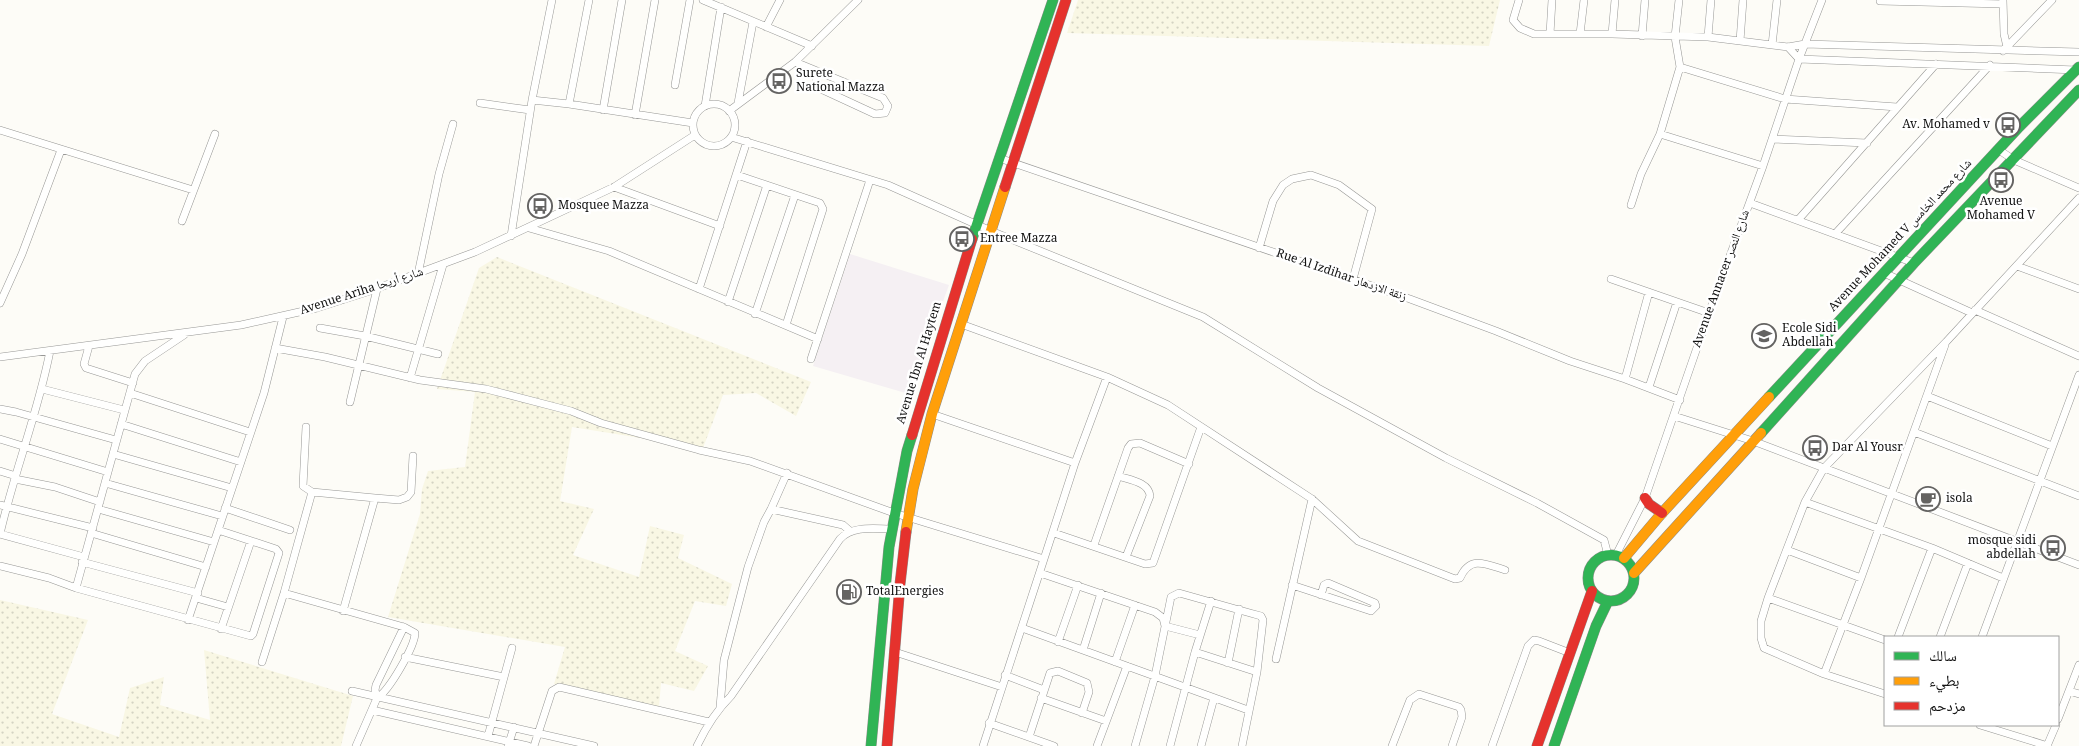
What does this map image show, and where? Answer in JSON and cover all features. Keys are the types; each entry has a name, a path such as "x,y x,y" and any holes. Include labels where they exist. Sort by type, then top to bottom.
{"street":[{"path":"511,236 530,110 552,0"},
{"path":"569,104 589,0"},
{"path":"603,110 622,0"},
{"path":"636,114 655,0"},
{"path":"675,85 690,0"},
{"path":"703,0 812,46"},
{"path":"766,27 780,0"},
{"path":"729,110 795,62 858,0"},
{"name":"Avenue Ibn Al Haytem","path":"871,746 892,529 902,471 912,430 977,224 1052,0"},
{"path":"887,746 908,517 913,489 932,414 1066,0"},
{"path":"1518,0 1514,20 1526,32 1708,38 1788,47 1805,44 2079,52"},
{"path":"1550,34 1552,0"},
{"path":"1580,34 1584,0"},
{"path":"1612,34 1615,0"},
{"path":"1642,36 1645,0"},
{"path":"1631,205 1641,174 1660,134 1680,67 1675,37 1678,0"},
{"path":"1708,38 1711,0"},
{"path":"1740,41 1743,0"},
{"path":"1772,44 1778,0"},
{"name":"Avenue Annacer شارع النصر","path":"1616,556 1645,498 1709,313 1763,166 1784,100 1822,0"},
{"path":"2005,49 2052,0"},
{"path":"1880,1 2003,2 2005,49"},
{"path":"705,106 717,105 729,110 732,115 735,126 731,137 722,145 709,146 703,144 695,135 693,123 695,116 705,106 721,7"},
{"path":"738,103 754,22"},
{"path":"1788,47 1799,59 2078,69"},
{"path":"795,62 816,70 883,98 888,106 885,113 875,114 821,89 816,83 816,70"},
{"path":"1798,220 1936,64"},
{"path":"1835,234 1990,65"},
{"path":"1680,67 1784,100 1897,107"},
{"name":"Avenue Mohamed V شارع محمد الخامس","path":"1616,556 1662,513 1884,272 2078,69"},
{"path":"1634,573 1914,263 2079,90"},
{"path":"532,100 693,123"},
{"path":"480,103 530,110"},
{"path":"418,274 439,174 454,124"},
{"path":"0,130 193,190"},
{"path":"182,220 215,134"},
{"path":"1660,134 1763,166"},
{"name":"Avenue Ariha شارع أريحا","path":"0,357 240,325 283,317 377,288 443,265 529,228 614,187 695,135"},
{"path":"731,137 888,185 991,231 1203,317 1318,388 1446,458 1604,540 1616,556 1630,565 1634,573 1631,591 1624,597 1608,601 1598,597 1592,591 1588,582 1588,574 1592,565 1598,559 1616,556"},
{"path":"1772,139 1867,143"},
{"path":"699,288 747,141"},
{"path":"0,302 22,254 61,150"},
{"path":"1999,150 2014,160 2079,188"},
{"name":"Rue Al Izdihar زنقة الازدهار","path":"999,158 1353,279 1496,331 1570,361 1649,387 1680,400"},
{"path":"737,175 820,203 823,213 786,325"},
{"path":"1259,248 1273,200 1283,184 1292,179 1311,175 1339,185 1372,209 1353,279"},
{"path":"811,359 870,180"},
{"path":"728,302 766,186"},
{"path":"614,187 720,226"},
{"path":"755,314 795,195"},
{"path":"1884,694 1824,674 1764,648 1761,638 1761,622 1768,598 1805,502 1824,468 1946,342 2079,198"},
{"path":"1750,203 1914,263"},
{"path":"529,228 609,251 818,339"},
{"path":"410,378 443,265"},
{"path":"2017,266 2079,289"},
{"path":"1884,272 2079,356"},
{"path":"1611,279 1709,313"},
{"path":"350,402 357,365 377,288"},
{"path":"1625,379 1649,292"},
{"path":"1649,387 1677,302"},
{"path":"188,620 264,393 283,317"},
{"path":"961,324 1107,377 1168,405 1312,500 1358,541 1455,579 1460,578 1468,565 1474,562 1505,570"},
{"path":"320,328 365,336 438,354"},
{"path":"76,588 124,410 140,366 186,333"},
{"path":"1824,674 1861,578 1946,342"},
{"path":"89,346 84,364 86,368 133,383"},
{"path":"275,348 410,378 486,389 571,410 601,423 699,450 750,461 894,513 1044,559"},
{"path":"50,351 34,417 15,477 3,506 0,534 197,595 228,607"},
{"path":"1982,636 2079,376"},
{"path":"983,746 1005,675 1054,533 1075,463 1107,377"},
{"path":"42,389 124,410"},
{"path":"130,393 250,432"},
{"path":"1927,396 2052,446"},
{"path":"0,410 16,412 116,440"},
{"path":"932,414 1075,463"},
{"path":"1674,416 1753,441 2079,565"},
{"path":"121,424 240,462"},
{"path":"306,427 303,486 312,492 399,500 411,492 413,456"},
{"path":"1054,533 1149,564 1156,559 1201,427"},
{"path":"1914,432 2079,496"},
{"path":"0,439 108,472"},
{"path":"1094,545 1128,448 1135,443 1140,443 1189,464"},
{"path":"113,454 232,488"},
{"path":"0,472 55,487 99,506 214,542"},
{"path":"720,707 724,660 748,567 764,522 787,473"},
{"path":"1118,476 1144,485 1148,488 1150,496 1126,557"},
{"path":"105,483 222,516"},
{"path":"262,662 284,593 312,492"},
{"path":"343,611 375,498"},
{"path":"1645,498 1649,504 1662,513"},
{"path":"1276,659 1312,500"},
{"path":"1805,502 1932,548 2003,578"},
{"path":"3,506 92,531 206,567"},
{"path":"225,508 290,530"},
{"path":"771,509 843,525 850,531"},
{"path":"696,746 709,722 731,696 840,539 850,531 892,529"},
{"path":"0,566 49,578 76,588 249,636 253,634 279,553 276,549 218,530"},
{"path":"221,629 251,541"},
{"path":"1898,636 1932,548"},
{"path":"1787,550 1861,578"},
{"path":"1940,636 1968,564"},
{"path":"1040,572 1160,615 1165,626"},
{"path":"1292,585 1321,595 1371,611 1376,606 1328,584 1324,585 1321,595"},
{"path":"1058,642 1078,585"},
{"path":"1537,746 1592,591"},
{"path":"284,593 404,627 412,630 415,635 387,690 377,698 356,746"},
{"path":"1083,650 1101,593"},
{"path":"1135,746 1155,676 1171,597 1179,593 1239,609 1260,616 1263,620 1257,672 1242,746"},
{"path":"1768,598 1884,640"},
{"path":"1170,746 1195,652 1211,601"},
{"path":"1554,746 1596,626 1608,601"},
{"path":"1114,662 1135,605"},
{"path":"1228,663 1239,609"},
{"path":"1165,626 1200,635"},
{"path":"377,698 376,685 404,627"},
{"path":"1022,628 1248,710"},
{"path":"1492,746 1531,642 1534,640 1570,654"},
{"path":"488,736 512,648"},
{"path":"895,652 1002,687"},
{"path":"1195,652 1257,672"},
{"path":"405,657 504,677"},
{"path":"386,663 399,669"},
{"path":"2060,707 2069,691 2079,665"},
{"path":"1097,746 1127,666"},
{"path":"1029,737 1050,673 1055,671 1087,683 1089,692 1082,713"},
{"path":"1005,675 1044,690"},
{"path":"534,746 552,691 559,687 709,722"},
{"path":"352,691 594,746"},
{"path":"2069,691 2079,694"},
{"path":"1392,746 1410,700 1419,694 1459,707 1461,710 1462,717 1452,746"},
{"path":"1041,698 1106,722"},
{"path":"1201,746 1214,698"},
{"path":"372,710 488,736 509,744 528,746"},
{"path":"989,723 1054,746"},
{"path":"1983,726 2048,746 2056,726"},
{"path":"509,744 514,727"}],"shaded area":[{"path":"1078,0 1500,0 1489,46 1067,33"},
{"path":"850,254 949,285 909,394 813,366"},
{"path":"497,257 811,382 796,416 756,393 723,395 703,448 572,427 560,501 594,509 573,555 639,577 650,526 684,535 678,558 732,584 726,606 695,601 675,651 708,666 694,691 661,683 659,707 554,684 565,647 388,617 420,514 422,489 428,471 465,467 475,392 437,389 479,268"},
{"path":"0,600 88,620 52,714 119,737 130,688 164,677 160,705 210,720 204,650 353,696 341,746 0,746"}],"traffic: fast":[{"path":"972,239 1053,0"},
{"path":"1769,397 2019,127 2079,67"},
{"path":"1761,433 1914,263 2079,90"},
{"path":"871,746 889,547 907,451 912,435"},
{"path":"1611,555 1624,559 1630,565 1634,578 1630,591 1624,597 1611,601 1598,597 1592,591 1588,578 1592,565 1598,559 1611,555"},
{"path":"1554,746 1596,626 1608,601"}],"traffic: slow":[{"path":"906,532 913,489 932,414 1005,187"},
{"path":"1624,558 1662,513 1769,397"},
{"path":"1634,573 1761,433"}],"traffic: jam":[{"path":"1005,187 1066,0"},
{"path":"912,435 972,239"},
{"path":"1645,498 1649,504 1662,513"},
{"path":"887,746 906,532"},
{"path":"1537,746 1592,591"}],"place":[{"name":"Surete National Mazza","path":"779,81"},
{"name":"Av. Mohamed v","path":"2008,125"},
{"name":"Avenue Mohamed V","path":"2001,180"},
{"name":"Mosquee Mazza","path":"540,206"},
{"name":"Entree Mazza","path":"962,239"},
{"name":"Ecole Sidi Abdellah","path":"1764,336"},
{"name":"Dar Al Yousr","path":"1815,448"},
{"name":"isola","path":"1928,499"},
{"name":"mosque sidi abdellah","path":"2053,548"},
{"name":"TotalEnergies","path":"849,592"}]}
